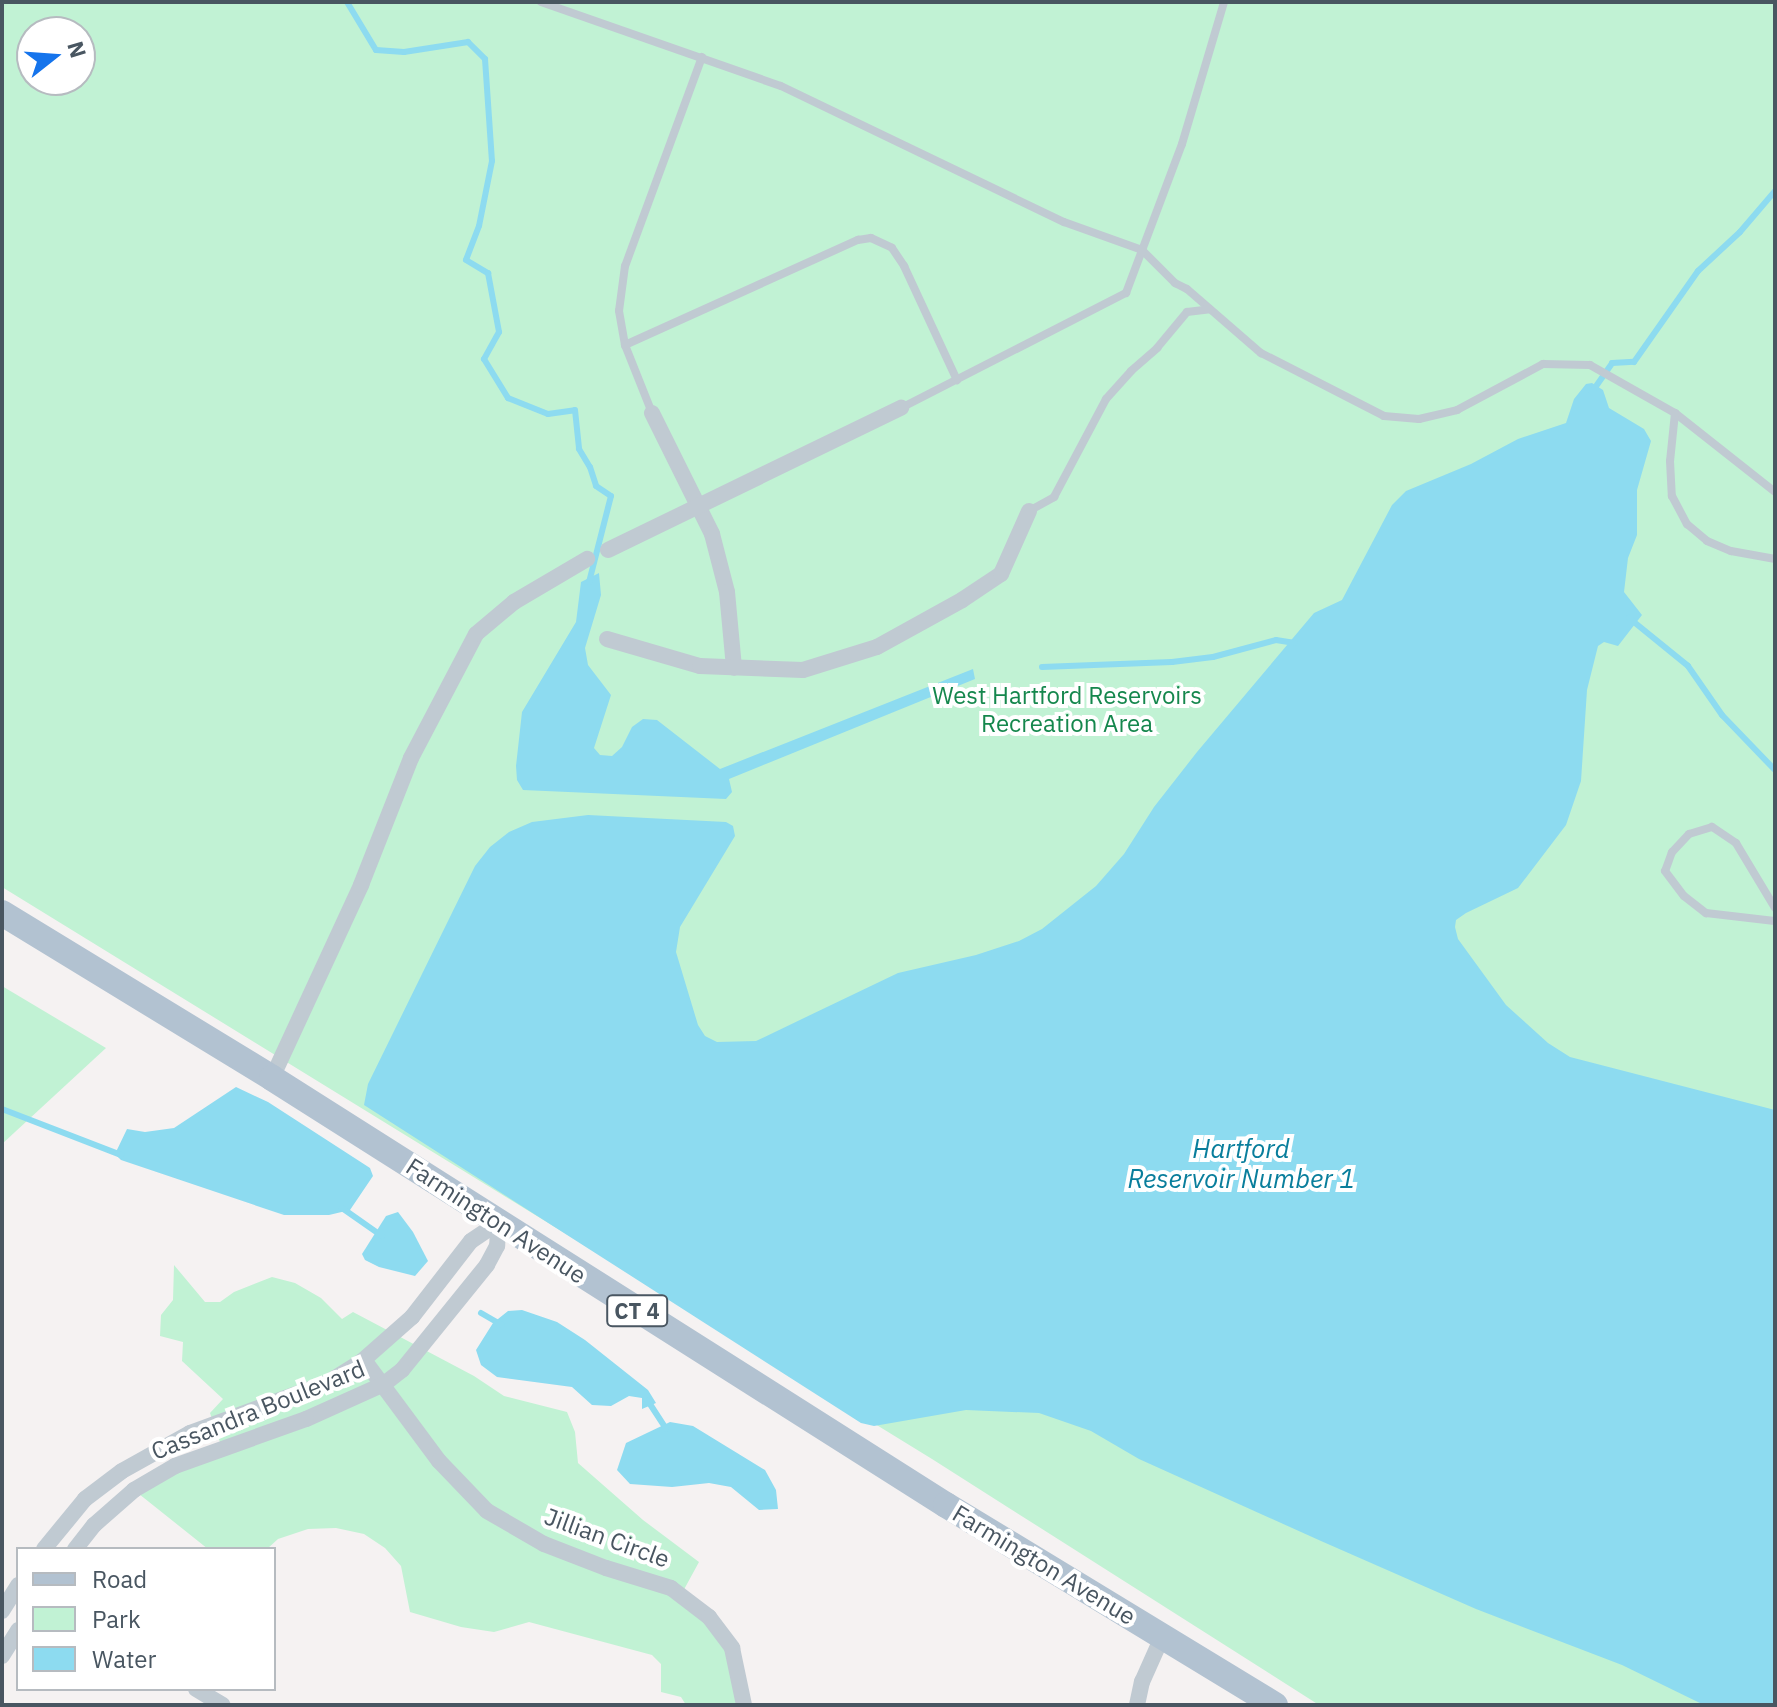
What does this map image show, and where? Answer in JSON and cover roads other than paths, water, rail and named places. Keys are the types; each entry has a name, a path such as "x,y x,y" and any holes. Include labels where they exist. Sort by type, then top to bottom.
{"main road":[{"name":"Farmington Avenue","path":"2,913 272,1078 498,1223 1275,1705"}],"street":[{"path":"608,550 901,408"},
{"path":"652,413 712,534 727,592 734,668"},
{"path":"607,639 681,662 734,668 803,670 877,647 962,600 1001,574 1029,511"},
{"path":"272,1078 361,885 411,758 476,634 514,602 587,559"},
{"name":"Cassandra Boulevard","path":"46,1547 85,1499 122,1471 190,1433 327,1383 364,1360 412,1317 471,1241 498,1223"},
{"name":"Cassandra Boulevard","path":"77,1547 94,1525 134,1490 175,1466 306,1419 384,1384 423,1346 487,1265 497,1246 498,1223"},
{"name":"Jillian Circle","path":"364,1360 439,1461 487,1511 544,1544 671,1588 709,1617 732,1648 744,1705"},
{"path":"2,1611 16,1588"},
{"path":"2,1656 16,1633"},
{"path":"1137,1705 1146,1673 1162,1637"},
{"path":"199,1691 223,1705"}],"lane":[{"path":"541,2 781,86 1064,222 1142,250 1175,283 1261,353 1384,416 1419,419 1457,410 1543,364 1590,365 1675,413 1775,492"},
{"path":"901,408 1126,293 1182,144 1224,2"},
{"path":"652,413 625,345 619,311 625,266 702,57"},
{"path":"625,345 858,240 871,238 892,248 904,266 957,380"},
{"path":"1029,511 1054,497 1106,399 1131,371 1157,348 1187,312 1210,309"},
{"path":"1675,413 1670,461 1672,496 1687,524 1707,541 1731,551 1775,559"},
{"path":"587,559 608,550"},
{"path":"1775,908 1736,843 1712,827 1689,834 1672,852 1665,871 1684,896 1706,913 1775,921"}],"water":[{"name":"Hartford Reservoir Number 1","path":"1592,383 1603,390 1609,408 1644,429 1651,441 1637,490 1637,535 1628,558 1624,592 1642,615 1618,646 1604,642 1598,646 1587,690 1581,781 1566,825 1518,888 1466,913 1456,920 1455,927 1458,939 1506,1005 1548,1043 1570,1057 1775,1110 1775,1705 1704,1705 1622,1665 1476,1609 1321,1541 1139,1459 1091,1431 1039,1413 966,1410 874,1426 861,1423 364,1105 368,1084 475,866 490,847 509,832 532,822 588,815 726,822 733,826 735,836 680,927 676,952 698,1025 705,1036 717,1042 756,1041 898,973 976,955 1019,941 1042,929 1096,886 1124,854 1154,807 1197,752 1314,613 1342,600 1392,505 1406,491 1471,464 1518,439 1566,423 1574,399 1586,384"},
{"path":"599,573 601,595 585,648 588,665 611,695 594,748 600,755 612,756 622,747 632,727 643,719 657,720 720,769 973,669 975,679 729,779 732,792 726,799 523,790 517,780 516,766 522,712 576,622 581,582"},
{"path":"236,1087 268,1102 370,1168 373,1176 350,1210 329,1215 284,1215 121,1160 115,1154 127,1129 145,1132 174,1128"},
{"path":"398,1212 428,1261 415,1276 379,1267 365,1260 362,1254 386,1216"},
{"path":"522,1310 557,1322 585,1340 648,1390 656,1403 642,1409 642,1398 629,1396 611,1406 592,1405 572,1387 497,1377 481,1365 476,1350 493,1323 508,1311"},
{"path":"670,1422 693,1426 765,1470 776,1490 778,1509 759,1510 731,1487 709,1483 672,1487 630,1484 617,1470 626,1443"}],"waterway":[{"path":"347,2 376,50 404,52 468,42 485,59 492,161 479,226 466,260 488,273 499,332 484,359 508,398 548,414 575,410 579,449 590,467 596,486 611,496 589,582"},
{"path":"1592,392 1612,363 1634,362 1698,271 1740,232 1775,191"},
{"path":"1629,618 1688,666 1722,715 1775,770"},
{"path":"1042,667 1172,662 1213,657 1276,640 1295,643"},
{"path":"2,1109 121,1155"},
{"path":"342,1208 382,1236"},
{"path":"481,1313 502,1325"},
{"path":"648,1401 666,1429"}],"park label":[{"name":"West Hartford Reservoirs Recreation Area","path":"1067,710"}]}
